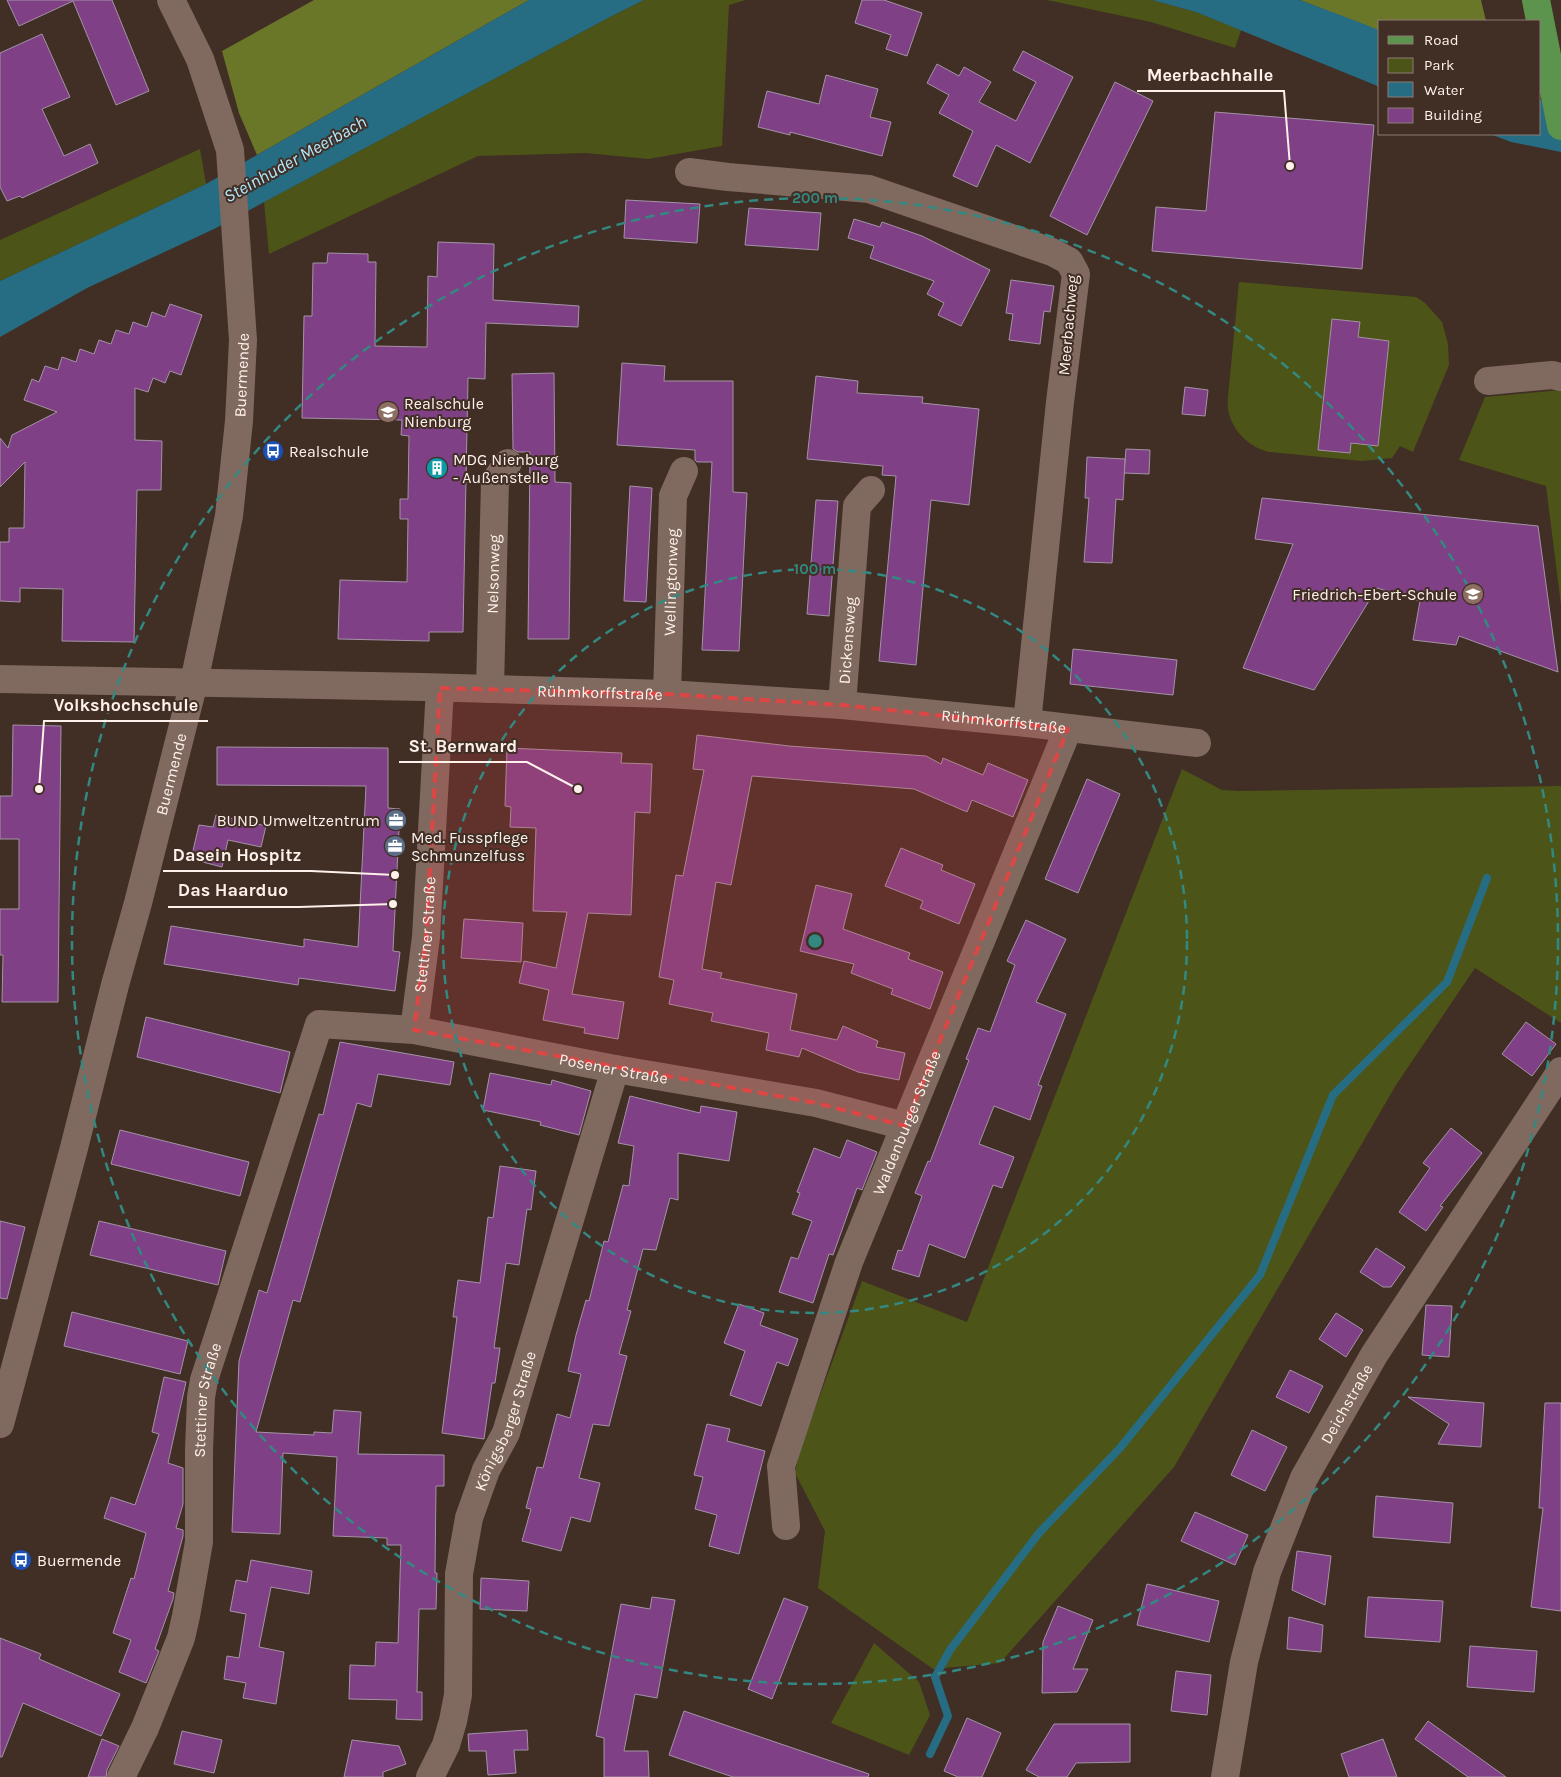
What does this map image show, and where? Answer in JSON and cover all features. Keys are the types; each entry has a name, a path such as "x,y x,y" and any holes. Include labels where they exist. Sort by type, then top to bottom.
{"main road":[{"path":"1536,0 1540,20"},
{"path":"1541,25 1561,126"}],"street":[{"name":"Buermende","path":"0,1424 74,1148 194,682 229,516 239,421 243,340 230,150 200,59 171,0"},
{"name":"Meerbachweg","path":"689,172 868,189 1052,252 1069,260 1076,274 1059,412 1028,723"},
{"path":"1488,381 1552,375 1561,377"},
{"name":"Nelsonweg","path":"490,689 496,481 508,463"},
{"name":"Wellingtonweg","path":"666,694 673,496 684,471"},
{"name":"Dickensweg","path":"842,706 858,506 871,490"},
{"name":"Rühmkorffstraße","path":"0,679 666,694 842,706 1028,723 1197,743"},
{"name":"Stettiner Straße","path":"414,1030 426,937 440,688"},
{"name":"Waldenburger Straße","path":"786,1526 782,1466 849,1262 1068,729"},
{"name":"Stettiner Straße","path":"121,1777 144,1728 181,1638 199,1542 201,1397 204,1380 319,1024"},
{"name":"Posener Straße","path":"319,1024 414,1030 615,1069 816,1103 906,1126"},
{"name":"Königsberger Straße","path":"430,1777 446,1745 454,1720 458,1695 460,1574 469,1518 486,1470 506,1433 615,1069"},
{"name":"Deichstraße","path":"1225,1777 1244,1662 1267,1572 1304,1478 1374,1356 1561,1071"}],"highlighted area":[{"path":"440,688 667,694 842,705 1068,729 905,1126 816,1103 414,1030 426,937"}],"green space":[{"path":"314,0 529,0 257,155 239,113 222,51"},
{"path":"644,0 746,0 729,5 722,146 648,159 586,153 478,156 269,254 264,202"},
{"path":"1047,0 1152,0 1196,12 1241,30 1235,48 1151,22"},
{"path":"1300,0 1481,0 1486,20 1378,20 1378,30"},
{"path":"200,149 206,184 0,281 0,240"},
{"path":"1239,282 1416,297 1425,303 1442,322 1448,344 1449,365 1413,452 1400,446 1392,458 1362,461 1269,452 1249,443 1234,427 1228,411"},
{"path":"1561,390 1561,605 1546,486 1459,460 1485,397"},
{"path":"1182,769 1222,790 1239,791 1561,786 1561,1023 1475,968 1396,1085 1174,1467 1000,1663 933,1669 818,1588 825,1531 795,1473 799,1452 862,1281 967,1322"},
{"path":"874,1643 919,1682 930,1715 909,1755 831,1723"}],"water":[{"name":"Steinhuder Meerbach","path":"529,0 644,0 214,229 87,288 0,337 0,281 206,184"},
{"path":"1152,0 1300,0 1369,26 1378,30 1378,86 1196,12"},
{"path":"1541,100 1561,104 1561,152 1511,142 1493,135 1541,135"}],"building":[{"path":"7,0 112,0 149,91 116,105 73,1 19,26"},
{"path":"862,0 884,0 922,13 907,56 886,49 891,35 855,23"},
{"path":"42,34 70,97 42,109 64,156 90,144 98,163 22,198 20,196 7,201 0,187 0,53"},
{"path":"1023,51 1073,77 1030,163 996,145 977,187 953,176 973,131 939,113 949,95 927,83 937,64 959,76 964,67 991,82 979,102 1016,121 1036,82 1013,70"},
{"path":"826,75 878,89 870,117 891,122 882,156 790,132 790,135 758,127 767,91 819,104"},
{"path":"1115,82 1153,101 1087,235 1050,216"},
{"path":"1215,112 1374,125 1362,269 1152,251 1156,207 1206,211"},
{"path":"626,200 700,204 697,243 624,238"},
{"path":"749,208 821,213 818,250 745,245"},
{"path":"854,219 880,227 882,222 922,236 990,270 961,326 938,315 944,303 927,294 934,281 870,258 874,246 848,238"},
{"name":"MDG Nienburg - Außenstelle","path":"438,242 494,244 493,300 579,306 578,327 486,323 485,379 468,378 463,632 429,632 429,641 338,639 340,580 407,582 408,519 400,519 400,499 408,499 409,436 401,435 402,420 302,418 304,316 312,316 313,263 327,263 328,253 368,254 368,262 376,262 375,346 427,347 428,276 437,277"},
{"path":"1011,280 1054,286 1050,312 1044,311 1040,344 1009,340 1013,314 1006,313"},
{"path":"170,304 202,315 181,375 170,371 165,383 153,378 148,392 135,388 135,440 162,441 161,490 137,490 134,642 62,641 63,589 20,588 20,602 0,601 0,542 9,542 9,528 24,528 25,462 0,487 0,438 8,448 12,435 57,412 24,400 32,379 39,382 45,366 58,370 62,357 76,362 80,349 94,354 99,340 111,344 116,330 129,334 133,322 147,327 152,312 165,317"},
{"path":"1332,319 1360,322 1358,337 1389,341 1378,446 1351,443 1350,453 1318,450"},
{"path":"622,363 665,366 664,381 733,381 733,492 747,493 739,651 702,650 712,462 697,462 695,460 695,450 617,445"},
{"path":"554,373 555,482 571,483 569,639 528,639 530,452 518,452 513,449 512,374"},
{"path":"816,376 858,381 857,393 923,397 922,403 979,409 969,505 931,500 916,665 879,661 896,476 882,475 883,466 807,459"},
{"path":"1185,387 1208,390 1205,416 1182,414"},
{"path":"1126,449 1150,450 1149,474 1124,473"},
{"path":"1087,457 1125,459 1123,500 1116,499 1112,563 1084,562 1089,498 1085,498"},
{"path":"630,486 652,488 646,602 624,601"},
{"name":"Friedrich-Ebert-Schule","path":"1262,498 1538,526 1558,672 1459,636 1456,645 1413,640 1420,601 1377,588 1314,690 1243,668 1293,544 1255,539"},
{"path":"816,500 838,501 829,616 807,614"},
{"path":"1073,649 1177,660 1173,695 1070,684"},
{"path":"13,725 61,726 58,1002 2,1002 3,955 0,955 0,909 19,909 19,839 0,839 0,796 12,796"},
{"path":"697,735 789,746 926,756 941,764 943,758 983,775 988,763 1028,780 1013,817 972,800 967,812 914,789 752,776 731,885 716,882 702,969 722,973 720,978 797,994 790,1030 837,1040 843,1026 878,1041 876,1047 905,1053 899,1080 858,1072 802,1048 799,1057 766,1050 769,1033 711,1021 713,1013 669,1004 674,980 659,977 676,875 683,876 704,770 693,769"},
{"path":"217,747 388,748 388,808 400,809 393,951 400,952 395,991 299,978 298,985 164,964 171,926 304,947 304,939 358,947 366,786 217,785"},
{"path":"507,748 622,753 621,763 652,764 650,813 635,812 631,915 588,913 572,994 624,1002 618,1039 584,1033 585,1028 543,1020 549,990 519,983 524,961 556,968 567,912 533,911 536,828 510,827 511,807 505,806"},
{"path":"1087,779 1120,794 1078,893 1045,879"},
{"path":"216,815 266,826 261,847 228,840 222,867 191,859 199,825 213,827"},
{"path":"901,848 943,865 941,870 975,884 959,924 920,908 923,901 885,886"},
{"path":"816,885 852,894 843,929 910,953 908,959 943,972 930,1009 891,994 893,989 851,973 854,964 800,951"},
{"path":"464,919 523,923 521,962 461,958"},
{"path":"1026,920 1066,939 1036,1002 1066,1014 1038,1085 1042,1086 1030,1120 994,1106 979,1144 1014,1157 1002,1188 993,1185 965,1258 929,1244 919,1277 892,1269 898,1250 902,1251 922,1196 915,1193 928,1161 930,1162 969,1060 966,1059 978,1028 990,1032 1015,965 1007,961"},
{"path":"146,1017 290,1052 280,1093 137,1057"},
{"path":"1526,1022 1556,1044 1532,1076 1502,1054"},
{"path":"340,1042 454,1062 450,1085 378,1074 371,1107 357,1103 300,1302 293,1300 256,1432 314,1435 314,1432 332,1433 334,1410 361,1412 358,1454 444,1455 444,1486 436,1486 436,1609 419,1609 417,1692 422,1692 422,1720 396,1719 397,1700 349,1699 350,1665 375,1666 376,1642 398,1643 401,1545 387,1545 387,1538 333,1536 337,1457 283,1453 280,1534 232,1532 239,1361 259,1290 267,1293 319,1114 323,1115"},
{"path":"490,1073 551,1085 552,1080 591,1091 579,1135 540,1125 541,1122 483,1110"},
{"path":"630,1096 700,1113 701,1106 737,1112 729,1161 678,1153 678,1200 670,1198 656,1250 643,1249 627,1310 631,1311 619,1354 627,1356 609,1426 593,1424 579,1478 600,1483 590,1522 571,1517 561,1551 522,1541 531,1509 526,1508 537,1467 543,1468 557,1414 570,1418 581,1374 568,1371 576,1335 586,1300 589,1301 604,1241 608,1242 623,1185 629,1186 634,1146 618,1143"},
{"path":"1451,1128 1482,1153 1440,1206 1443,1207 1426,1231 1399,1212 1430,1168 1423,1163"},
{"path":"120,1130 249,1162 240,1196 111,1164"},
{"path":"847,1140 877,1152 862,1190 857,1188 833,1255 829,1254 813,1303 779,1292 791,1257 798,1259 812,1221 792,1214 800,1193 797,1192 814,1148 840,1158"},
{"path":"500,1166 536,1171 531,1210 527,1209 519,1265 506,1263 494,1348 500,1348 495,1383 492,1383 484,1439 442,1433 457,1317 453,1317 458,1280 480,1283 488,1217 493,1218"},
{"path":"0,1221 25,1227 7,1299 0,1298"},
{"path":"99,1221 226,1251 218,1285 90,1255"},
{"path":"1376,1248 1405,1267 1391,1287 1383,1287 1360,1272"},
{"path":"739,1304 764,1313 760,1325 798,1339 788,1366 777,1362 761,1406 730,1395 745,1351 724,1343"},
{"path":"1426,1305 1452,1306 1449,1357 1422,1355"},
{"path":"72,1312 188,1341 180,1374 64,1346"},
{"path":"1336,1313 1363,1330 1346,1357 1319,1339"},
{"path":"1290,1370 1323,1386 1309,1413 1276,1397"},
{"path":"164,1377 186,1382 168,1463 183,1468 183,1504 176,1528 183,1530 183,1536 168,1591 174,1593 173,1599 155,1649 159,1651 146,1683 119,1672 131,1640 113,1633 131,1578 134,1579 146,1533 104,1518 111,1497 135,1505 159,1434 152,1432"},
{"path":"1408,1397 1484,1403 1481,1447 1438,1444 1449,1424"},
{"path":"1545,1403 1561,1403 1561,1611 1531,1607 1543,1508 1539,1508"},
{"path":"707,1424 730,1429 727,1441 765,1451 739,1554 709,1546 717,1515 695,1509 703,1477 694,1475"},
{"path":"1252,1430 1287,1447 1265,1491 1231,1475"},
{"path":"1376,1496 1453,1503 1450,1543 1373,1537"},
{"path":"1195,1512 1248,1535 1235,1565 1181,1541"},
{"path":"1297,1551 1331,1556 1325,1605 1292,1590"},
{"path":"251,1560 312,1571 309,1594 271,1587 259,1647 284,1652 276,1704 243,1698 246,1683 224,1679 227,1656 239,1658 246,1614 230,1611 236,1580 247,1582"},
{"path":"481,1578 529,1581 527,1611 480,1609"},
{"path":"1147,1584 1219,1601 1209,1642 1137,1625"},
{"path":"652,1597 675,1600 657,1698 635,1694 624,1751 648,1751 649,1777 604,1777 604,1738 596,1736 621,1604 650,1609"},
{"path":"1368,1597 1443,1601 1440,1642 1365,1637"},
{"path":"784,1598 808,1607 772,1699 748,1689"},
{"path":"1058,1606 1093,1620 1073,1669 1088,1669 1077,1692 1042,1693 1043,1642"},
{"path":"1289,1617 1323,1625 1321,1652 1287,1649"},
{"path":"0,1638 41,1654 39,1659 120,1694 101,1736 23,1703 2,1757 0,1757"},
{"path":"1470,1646 1537,1651 1534,1692 1467,1687"},
{"path":"1176,1671 1211,1675 1207,1715 1171,1711"},
{"path":"684,1711 869,1774 868,1777 733,1777 669,1755"},
{"path":"967,1718 1001,1733 982,1777 958,1777 944,1771"},
{"path":"1428,1721 1506,1777 1468,1777 1415,1739"},
{"path":"1054,1724 1130,1724 1130,1762 1076,1763 1067,1777 1039,1777 1026,1770"},
{"path":"527,1730 528,1750 514,1750 516,1773 488,1775 486,1751 469,1751 468,1734"},
{"path":"182,1731 222,1740 214,1773 174,1764"},
{"path":"102,1739 119,1746 107,1770 106,1777 88,1777"},
{"path":"1383,1739 1397,1777 1349,1777 1341,1754"},
{"path":"352,1740 399,1746 406,1764 383,1772 383,1777 344,1777"}],"waterway":[{"path":"930,1754 948,1716 935,1677 950,1650 1039,1533 1120,1448 1260,1275 1333,1095 1447,982 1487,878"}],"place":[{"name":"Meerbachhalle","path":"1290,166"},
{"name":"Realschule Nienburg","path":"388,412"},
{"name":"Realschule","path":"273,451"},
{"name":"MDG Nienburg - Außenstelle","path":"437,468"},
{"name":"Friedrich-Ebert-Schule","path":"1473,594"},
{"name":"Volkshochschule","path":"39,789"},
{"name":"St. Bernward","path":"578,789"},
{"name":"BUND Umweltzentrum","path":"396,820"},
{"name":"Med. Fusspflege Schmunzelfuss","path":"395,846"},
{"name":"Dasein Hospitz","path":"395,875"},
{"name":"Das Haarduo","path":"393,904"},
{"name":"Buermende","path":"21,1560"}]}
